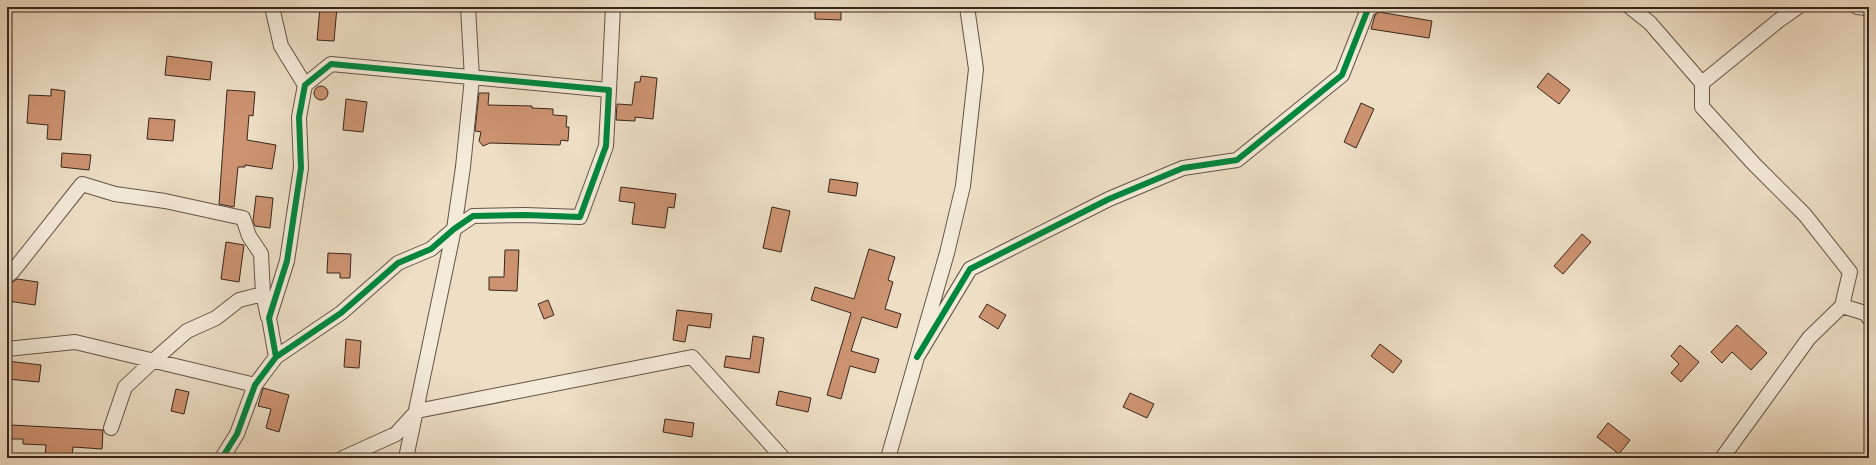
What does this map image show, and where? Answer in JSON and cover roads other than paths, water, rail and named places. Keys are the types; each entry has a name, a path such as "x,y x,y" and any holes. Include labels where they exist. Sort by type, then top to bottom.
{"street":[{"path":"272,7 282,46 305,85"},
{"path":"406,458 454,229 463,167 472,78 468,7"},
{"path":"222,458 237,434 255,385 276,357 341,313 398,263 431,249 454,229 473,216 526,215 580,217 606,146 613,7"},
{"path":"888,458 947,254 963,186 976,69 967,7"},
{"path":"917,357 970,269 1109,199 1183,168 1237,160 1342,75 1368,9 1372,7"},
{"path":"1630,7 1650,23 1702,83 1702,107 1754,164 1805,215 1850,272 1842,306 1809,338 1729,454"},
{"path":"1702,83 1778,21 1798,7"},
{"path":"1857,7 1868,7"},
{"path":"269,318 287,261 301,168 299,117 305,85 331,64 609,90"},
{"path":"7,276 13,271 82,184 115,194 165,201 244,218 249,236 261,254 263,294 276,357"},
{"path":"111,428 125,387 187,331 216,318 239,300 263,294"},
{"path":"1842,306 1864,312 1869,318"},
{"path":"7,349 75,342 255,385"},
{"path":"343,458 396,434 417,411 692,357 783,458"}]}
